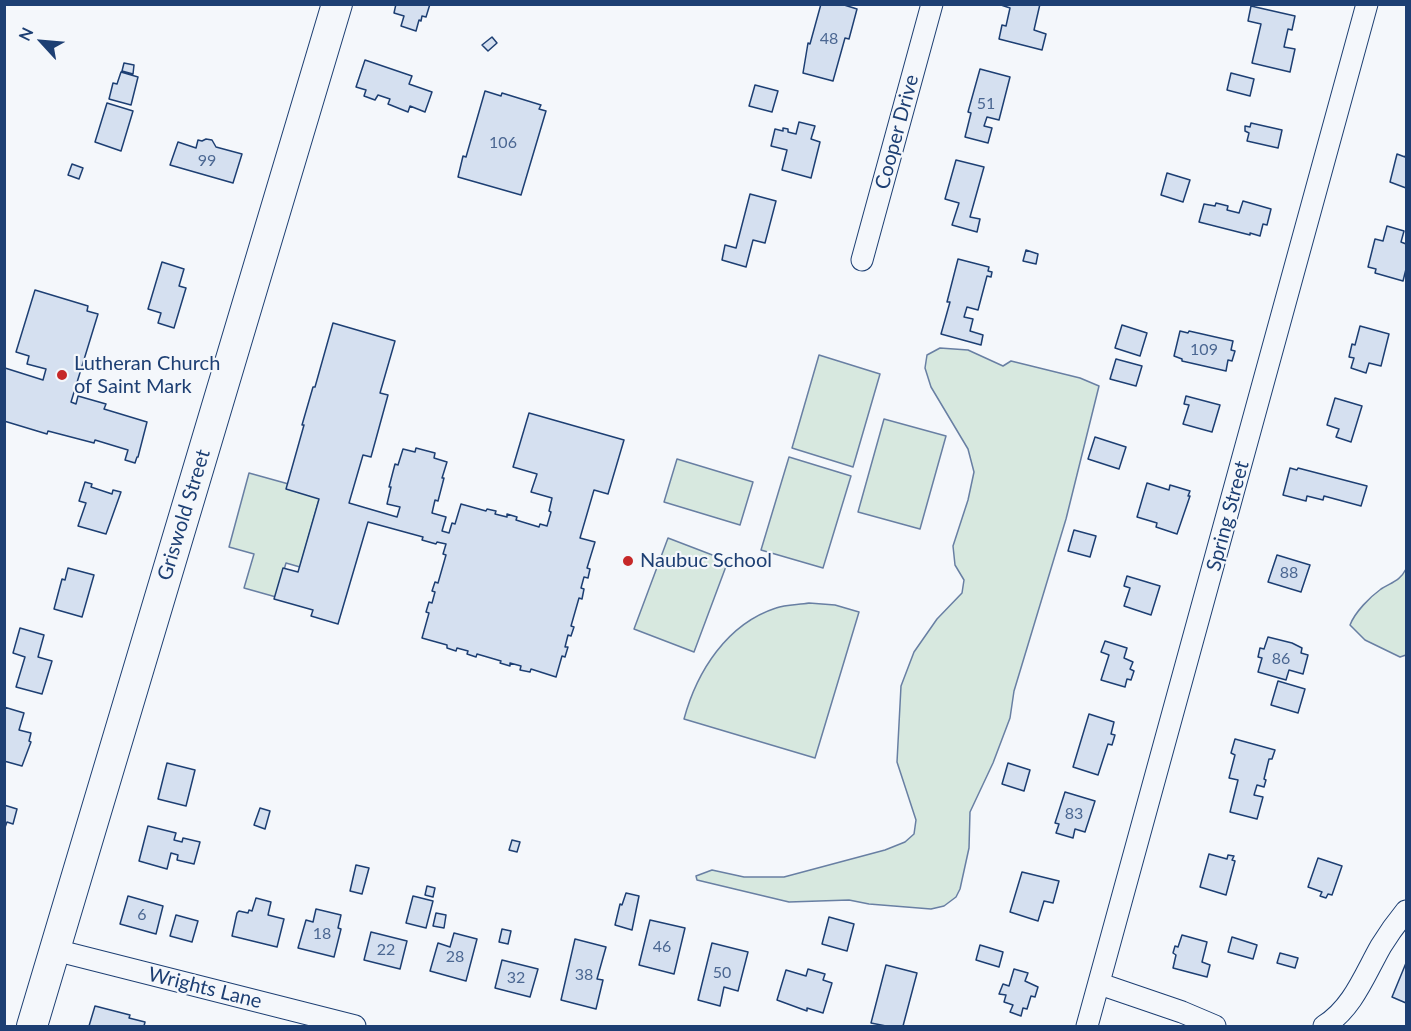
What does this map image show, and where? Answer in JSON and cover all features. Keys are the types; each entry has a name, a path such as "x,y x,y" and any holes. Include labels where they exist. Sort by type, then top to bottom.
{"main road":[{"name":"Griswold Street","path":"32,1026 337,4"}],"street":[{"name":"Cooper Drive","path":"862,260 932,4"},
{"name":"Spring Street","path":"1088,1026 1367,4"},
{"path":"1324,1026 1340,1014 1352,999 1389,933 1407,911"},
{"name":"Wrights Lane","path":"55,950 355,1026"},
{"path":"1100,984 1182,1012 1215,1026"}],"shaded area":[{"path":"940,348 968,350 1003,366 1011,361 1080,378 1099,386 1066,519 1014,691 1010,718 993,763 970,812 969,848 960,889 956,897 944,906 931,909 849,900 789,902 697,880 696,876 712,870 744,877 784,877 885,850 905,842 914,834 916,820 897,762 901,686 914,652 937,619 962,593 964,580 955,565 953,546 968,500 974,472 968,449 931,387 925,368 927,355"},
{"path":"819,355 880,374 853,467 792,448"},
{"path":"884,419 946,436 920,529 858,512"},
{"path":"789,457 851,476 823,568 761,550"},
{"path":"677,459 753,482 740,525 664,502"},
{"path":"249,473 321,493 300,567 286,563 276,597 244,588 254,554 229,547"},
{"path":"668,538 728,561 694,652 634,629"},
{"path":"1406,569 1406,655 1400,657 1365,640 1350,625 1368,600 1398,579"},
{"path":"809,603 835,605 859,612 815,758 684,719 706,667 729,637 759,615 788,605"}],"building":[{"path":"396,4 430,4 426,17 422,16 421,21 419,20 416,31 401,26 404,16 394,13"},
{"path":"821,4 841,4 857,9 849,39 845,38 833,81 803,73 808,43 810,44"},
{"path":"998,4 1040,4 1034,30 1046,34 1042,50 999,39 1002,25 1006,26 1010,8"},
{"path":"1251,6 1295,16 1292,30 1288,29 1284,47 1295,49 1290,72 1252,63 1261,24 1248,21"},
{"path":"492,37 497,43 488,51 482,45"},
{"path":"365,60 412,76 409,84 432,92 425,112 410,106 408,112 388,104 390,99 378,95 375,100 364,96 366,90 356,87"},
{"path":"124,63 134,65 133,74 122,71"},
{"path":"980,69 1010,77 999,120 987,117 984,126 992,128 988,143 965,137 971,113 968,112"},
{"path":"121,72 138,77 131,105 109,99 113,83 117,84"},
{"path":"1231,73 1254,79 1250,96 1227,90"},
{"path":"755,85 778,91 772,112 749,106"},
{"path":"485,91 501,96 502,93 541,105 539,109 546,111 521,195 458,177"},
{"path":"107,103 133,111 121,151 95,142"},
{"path":"799,122 815,126 811,139 820,142 811,178 782,170 787,150 771,146 775,129 783,131 783,128 788,129 788,132 796,134"},
{"path":"1251,123 1282,130 1278,148 1247,141 1249,133 1245,131 1245,126 1250,127"},
{"path":"198,140 212,140 216,147 242,154 233,183 170,165 178,142 196,148"},
{"path":"1397,154 1405,157 1406,154 1406,188 1390,182"},
{"path":"956,160 984,167 970,217 980,219 977,232 952,225 959,203 945,199"},
{"path":"72,164 83,168 79,179 68,175"},
{"path":"1167,173 1190,180 1183,202 1161,195"},
{"path":"750,194 776,201 765,243 753,240 746,267 722,260 725,245 736,248"},
{"path":"1243,201 1271,209 1267,225 1263,224 1260,236 1199,222 1204,204 1215,206 1216,203 1228,206 1227,210 1239,213"},
{"path":"1387,226 1404,231 1401,242 1406,244 1406,269 1403,281 1375,273 1376,269 1368,267 1375,239 1383,241"},
{"path":"1026,250 1038,254 1036,264 1023,261"},
{"path":"958,259 989,267 988,271 992,272 991,277 987,276 978,310 967,307 964,317 973,319 970,331 983,335 981,345 941,334"},
{"path":"162,262 184,269 179,286 186,288 174,328 158,323 161,313 148,309"},
{"name":"Lutheran Church of Saint Mark","path":"35,290 88,306 87,311 98,314 71,402 76,404 78,396 106,404 104,409 147,422 135,463 125,460 128,450 95,440 94,443 48,431 47,434 4,421 5,368 43,380 46,369 27,364 29,356 16,352"},
{"path":"333,323 395,341 380,393 388,395 371,457 363,455 349,503 397,517 400,507 387,504 395,464 398,465 403,449 415,452 416,448 435,453 434,458 447,462 438,501 435,500 432,513 446,517 442,531 449,533 452,523 455,524 461,504 486,511 487,509 496,511 495,514 507,517 507,514 517,517 516,520 539,527 540,524 547,526 552,498 531,492 537,474 513,467 529,413 624,440 608,494 594,490 580,538 595,542 587,568 590,569 588,578 584,577 581,588 584,589 582,599 579,598 571,626 574,627 571,636 568,635 565,647 568,647 565,657 562,656 556,677 531,669 530,672 520,670 521,666 510,663 510,666 477,654 476,657 467,654 468,651 457,648 456,651 447,648 447,645 422,638 429,613 426,612 435,592 432,591 435,582 438,583 446,555 443,554 446,544 422,540 423,537 368,522 338,624 311,616 313,610 274,599 283,568 298,572 319,499 286,489 304,425 302,425"},
{"path":"1122,325 1147,333 1140,356 1115,348"},
{"path":"1360,326 1389,334 1381,366 1369,363 1366,373 1351,368 1354,358 1349,357"},
{"path":"1180,331 1233,341 1231,350 1235,351 1232,361 1228,360 1226,371 1182,361 1174,356"},
{"path":"1116,359 1142,366 1136,386 1110,379"},
{"path":"1186,396 1220,405 1212,432 1183,424 1189,405 1184,404"},
{"path":"1335,398 1362,406 1351,442 1336,437 1339,429 1327,425"},
{"path":"1095,437 1126,447 1119,469 1088,459"},
{"path":"1290,468 1297,470 1298,468 1367,486 1361,506 1324,496 1323,500 1307,496 1306,501 1283,495"},
{"path":"85,482 92,484 91,487 112,494 113,490 121,492 106,534 78,526 86,503 79,501"},
{"path":"1147,483 1169,490 1170,485 1190,491 1177,534 1156,527 1157,523 1137,517"},
{"path":"1074,530 1096,536 1090,557 1068,551"},
{"path":"1277,555 1310,565 1301,592 1268,582"},
{"path":"68,568 94,575 82,617 54,609 62,579 65,580"},
{"path":"1127,576 1160,586 1151,615 1124,606 1130,588 1124,586"},
{"path":"20,628 44,635 38,657 52,661 42,694 16,687 25,657 13,653"},
{"path":"1268,637 1302,648 1301,653 1308,655 1303,674 1289,670 1286,680 1258,672 1262,658 1258,657 1260,648 1264,649"},
{"path":"1105,641 1127,648 1124,658 1133,662 1130,669 1134,671 1131,680 1127,679 1125,687 1101,680 1109,655 1101,652"},
{"path":"1278,681 1305,689 1298,713 1271,705"},
{"path":"4,707 24,713 19,730 31,733 29,741 31,742 22,766 4,761"},
{"path":"1089,714 1114,722 1111,734 1115,735 1112,745 1108,744 1098,775 1073,767"},
{"path":"1235,739 1275,750 1272,759 1269,759 1264,787 1257,785 1254,795 1263,797 1257,819 1230,812 1238,780 1229,778 1235,755 1231,753"},
{"path":"167,763 195,770 186,806 158,799"},
{"path":"1008,763 1030,770 1024,791 1002,784"},
{"path":"1065,792 1095,801 1085,832 1075,829 1073,838 1056,833 1059,824 1055,823"},
{"path":"4,805 17,809 13,824 7,822 4,830"},
{"path":"260,808 270,811 265,829 254,825"},
{"path":"148,826 176,833 174,840 182,842 183,838 200,842 194,864 177,860 178,855 171,853 167,869 139,861"},
{"path":"512,840 520,842 517,852 509,850"},
{"path":"1209,854 1227,859 1228,855 1234,856 1232,860 1235,861 1226,895 1200,887"},
{"path":"1318,858 1342,866 1332,895 1328,894 1326,898 1320,896 1322,892 1308,887"},
{"path":"356,865 369,868 362,894 350,891"},
{"path":"1022,872 1059,881 1053,903 1044,901 1038,921 1010,912"},
{"path":"427,886 435,888 433,897 425,895"},
{"path":"626,893 639,896 632,930 615,925 620,904 622,905"},
{"path":"128,896 163,906 156,934 120,924"},
{"path":"413,896 433,901 426,928 406,923"},
{"path":"256,898 271,902 268,915 284,919 277,947 232,936 237,913 252,911"},
{"path":"316,909 341,915 338,928 341,929 334,957 298,948 306,920 313,922"},
{"path":"436,913 446,915 444,928 433,926"},
{"path":"176,915 198,921 192,942 170,936"},
{"path":"829,917 854,924 847,951 822,944"},
{"path":"650,920 685,928 674,974 639,965"},
{"path":"502,929 511,931 508,944 499,942"},
{"path":"371,932 407,941 400,969 364,960"},
{"path":"454,933 477,939 466,981 430,971 438,943 450,947"},
{"path":"1182,935 1207,942 1202,962 1210,965 1207,977 1173,968 1176,955 1173,953"},
{"path":"1232,937 1257,945 1253,959 1228,952"},
{"path":"575,939 606,947 597,979 603,980 596,1009 561,1000"},
{"path":"712,943 748,952 738,991 724,987 720,1006 698,1000"},
{"path":"980,945 1003,952 999,967 976,960"},
{"path":"1280,953 1298,958 1295,968 1277,963"},
{"path":"502,960 538,969 530,997 495,988"},
{"path":"1406,963 1406,1003 1392,997"},
{"path":"886,965 917,973 903,1026 871,1023"},
{"path":"808,969 825,974 823,980 832,983 823,1013 807,1008 807,1011 777,1000 786,970 806,976"},
{"path":"1014,969 1028,973 1025,981 1038,987 1035,997 1031,996 1027,1009 1023,1008 1021,1016 1010,1012 1013,1005 1004,1002 1006,995 999,994 1003,984 1009,986"},
{"path":"95,1006 130,1015 129,1018 145,1022 144,1026 89,1026"}],"place":[{"name":"Lutheran Church of Saint Mark","path":"62,375"},
{"name":"Naubuc School","path":"628,561"}]}
